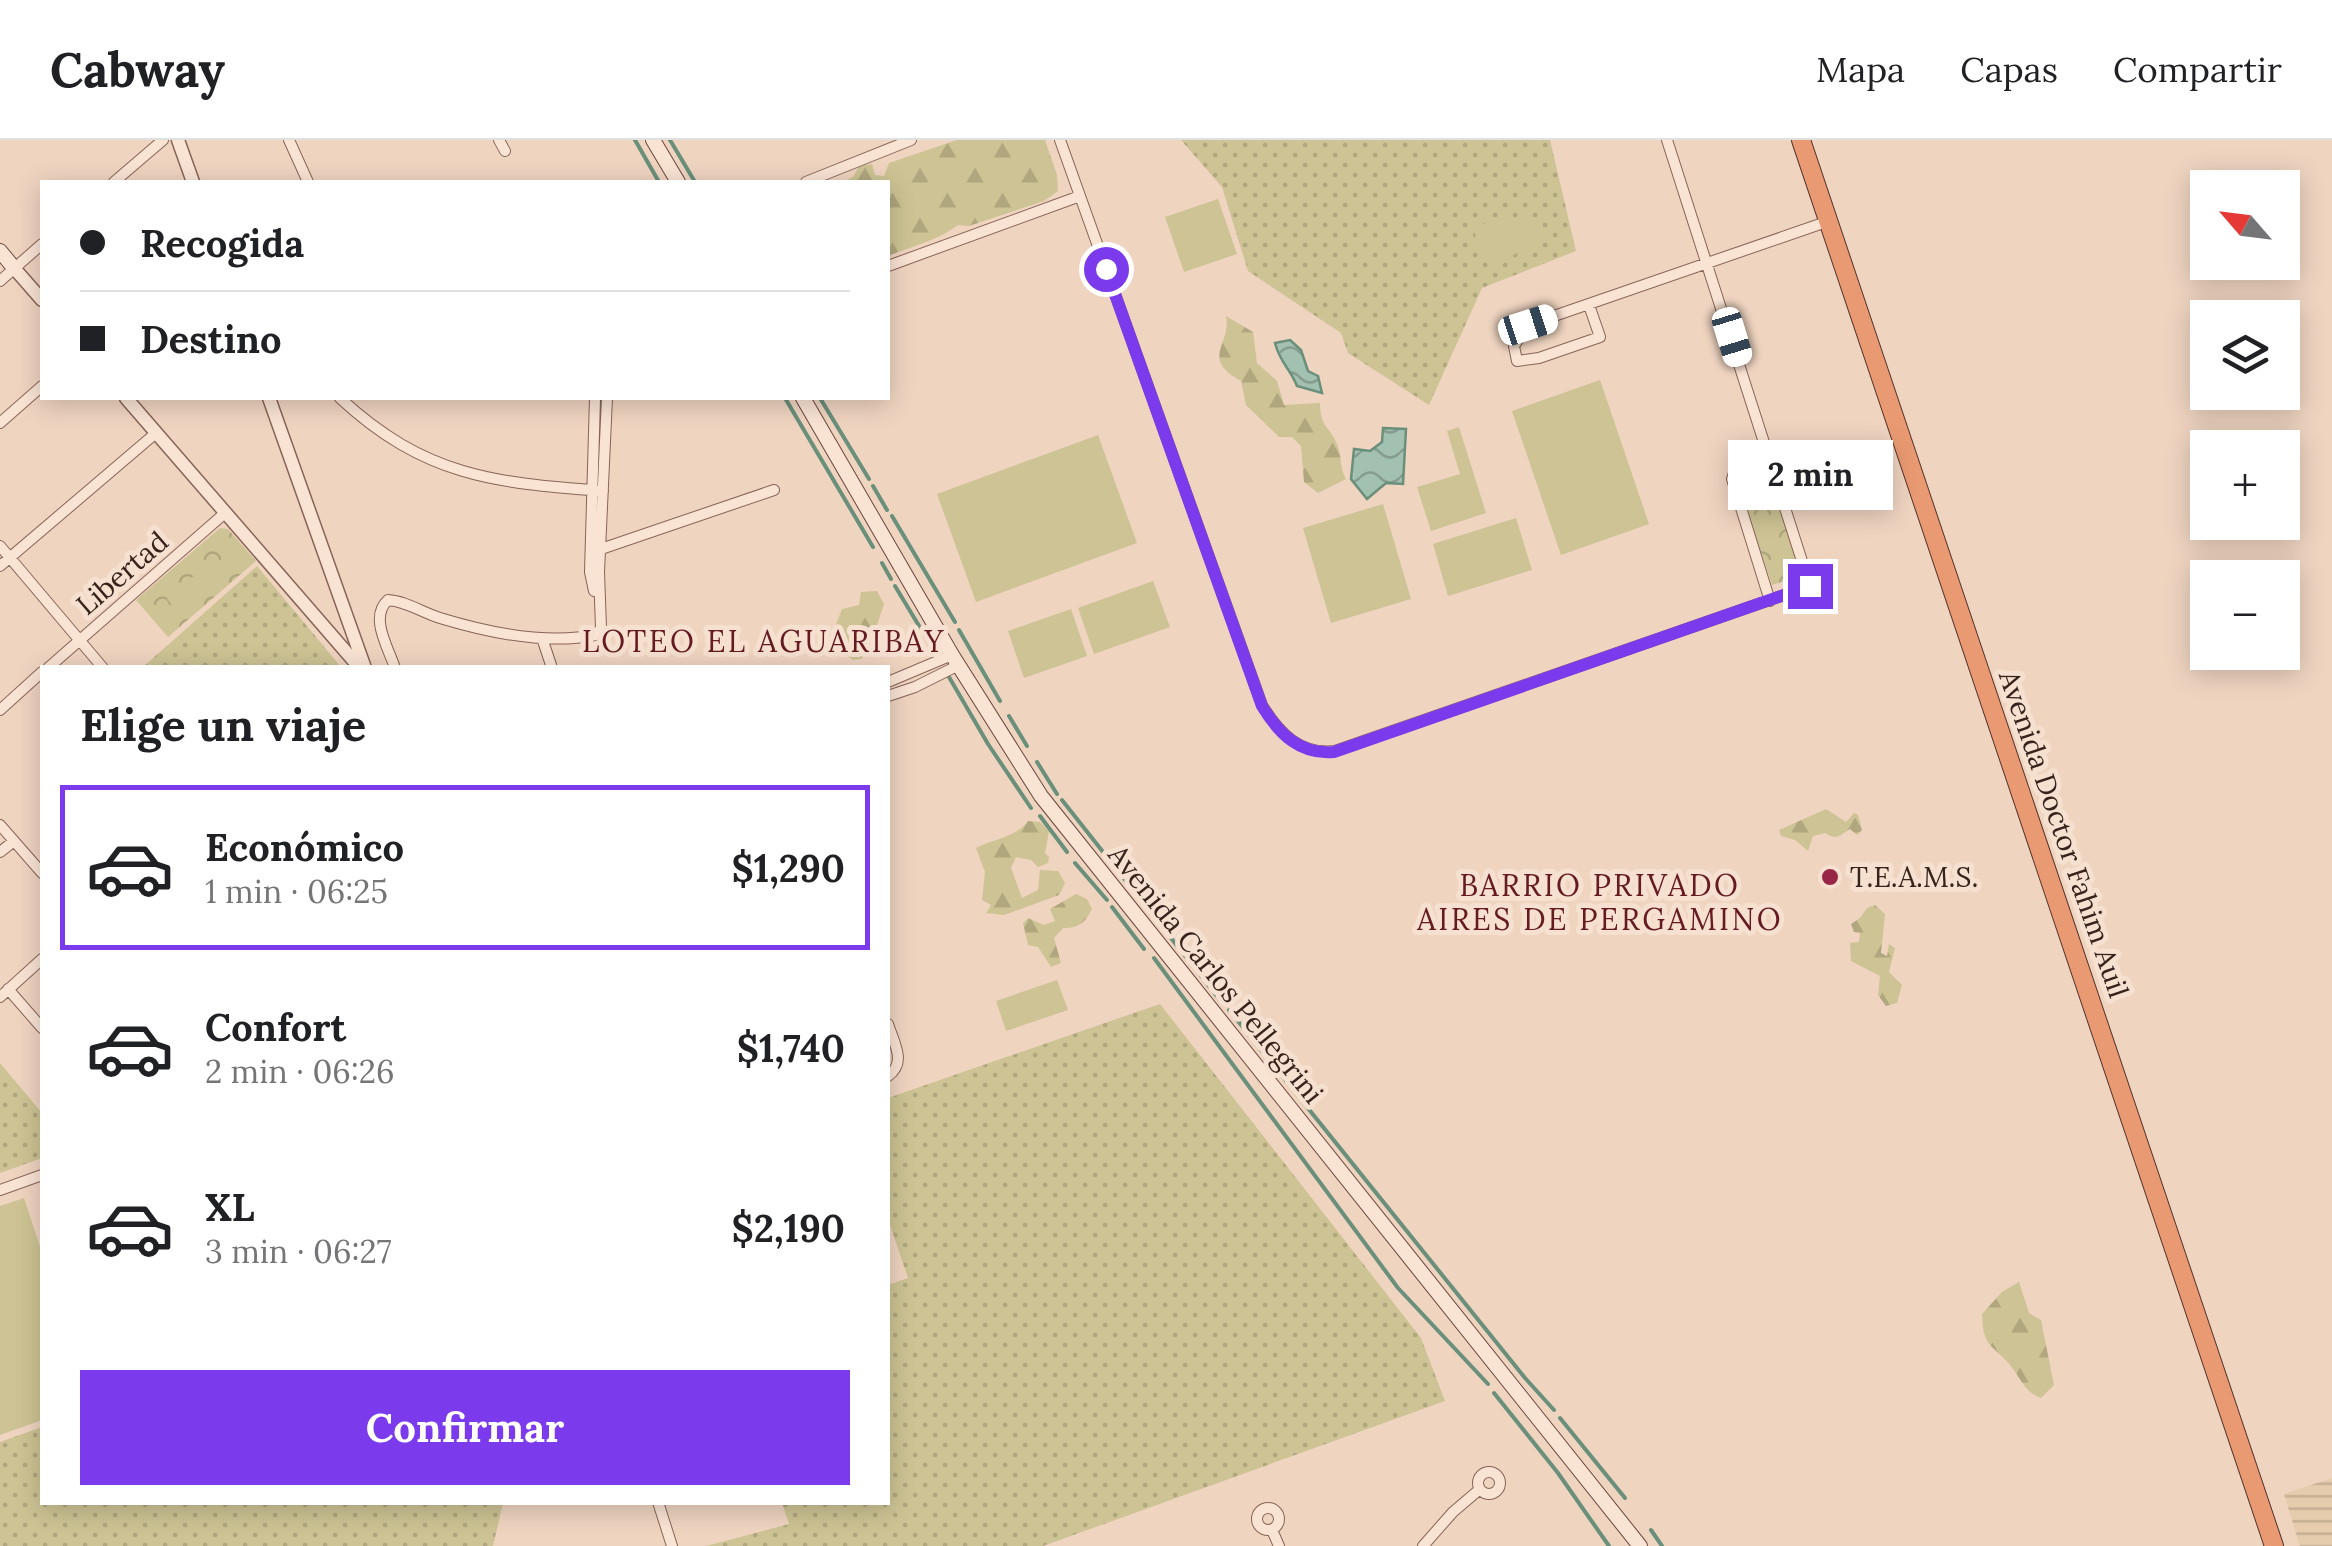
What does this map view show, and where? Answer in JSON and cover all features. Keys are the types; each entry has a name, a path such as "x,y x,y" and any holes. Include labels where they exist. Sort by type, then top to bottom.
{"highway":[{"name":"Avenida Doctor Fahim Auil","path":"1801,140 2274,1546"}],"main road":[{"path":"653,140 677,180"},
{"path":"0,252 14,268"},
{"name":"Avenida Carlos Pellegrini","path":"804,400 956,660 1042,796 1640,1546"}],"street":[{"path":"116,180 163,140"},
{"path":"178,140 192,180"},
{"path":"289,140 307,180"},
{"path":"811,180 911,140"},
{"path":"1060,140 1262,706 1272,723 1298,745 1319,753 1334,752 1810,586 1668,140"},
{"path":"890,265 1080,196"},
{"path":"1589,304 1600,338 1538,358 1517,360 1514,346 1528,325 1828,221"},
{"path":"0,280 40,246"},
{"path":"14,268 40,298"},
{"path":"0,423 40,388"},
{"path":"128,400 359,665"},
{"path":"271,400 361,665"},
{"path":"342,400 391,439 446,466 506,483 597,491"},
{"path":"600,400 590,572 600,618"},
{"path":"0,566 156,432"},
{"path":"1767,448 1736,468 1732,479 1770,600"},
{"path":"600,550 774,490"},
{"path":"394,665 379,619 382,604 388,600 464,625 542,638 596,634 601,628 597,491"},
{"name":"Libertad","path":"51,665 225,513"},
{"path":"0,546 101,665"},
{"path":"542,638 551,665"},
{"path":"890,681 956,660"},
{"path":"890,695 915,686 956,660"},
{"name":"Libertad","path":"0,710 40,674"},
{"path":"0,825 40,871"},
{"path":"0,852 14,841"},
{"path":"40,961 4,993 40,1026"},
{"path":"890,1030 900,1062 890,1074"},
{"path":"0,1190 40,1176"},
{"path":"1424,1546 1453,1512 1480,1489"},
{"path":"659,1505 672,1546"},
{"path":"1272,1530 1279,1546"}],"shaded area":[{"path":"2332,1478 2332,1546 2300,1546 2284,1494"}],"green space":[{"path":"957,140 1045,140 1058,191 1044,201 969,226 958,225 890,255 890,180 847,180 859,166 872,164 875,175 884,176 889,163"},
{"path":"1181,140 1550,140 1576,251 1482,288 1429,405 1348,353 1341,333 1248,271 1222,187"},
{"path":"1218,199 1237,254 1184,272 1165,217"},
{"path":"1490,220 1538,223 1541,236 1502,265 1483,252 1477,242 1475,230"},
{"path":"1226,316 1253,332 1257,363 1277,381 1284,405 1320,403 1346,479 1318,493 1304,482 1301,446 1292,437 1279,437 1246,405 1241,381 1229,373 1219,358"},
{"path":"1600,380 1649,524 1561,555 1512,411"},
{"path":"1459,427 1486,513 1431,531 1417,487 1460,474 1447,431"},
{"path":"1098,435 1137,543 976,602 937,494"},
{"path":"1764,457 1802,576 1772,585 1737,481 1740,472"},
{"path":"1383,504 1411,599 1331,623 1303,528"},
{"path":"1516,518 1532,570 1448,596 1433,544"},
{"path":"220,528 228,529 256,561 168,637 136,600"},
{"path":"206,565 221,583 183,616 167,599"},
{"path":"257,566 339,665 145,665"},
{"path":"1153,581 1170,627 1094,654 1078,608"},
{"path":"877,591 884,604 875,631 862,630 866,637 862,659 853,660 845,655 836,624 842,609 859,605 861,592"},
{"path":"1071,609 1087,656 1024,678 1008,631"},
{"path":"1826,809 1846,822 1854,813 1858,815 1862,830 1857,835 1850,829 1836,837 1825,833 1813,836 1808,851 1795,840 1781,836 1779,830"},
{"path":"1028,821 1040,822 1049,831 1045,853 1049,857 1048,863 1038,867 1031,860 1016,857 1011,868 1022,898 1038,890 1040,870 1058,871 1065,883 1059,895 1004,915 986,913 991,905 982,900 985,872 976,848 1011,834"},
{"path":"1076,894 1087,899 1092,909 1081,924 1063,928 1054,938 1061,963 1051,967 1038,947 1028,945 1023,923 1028,918 1044,925 1055,921 1050,909"},
{"path":"1875,905 1885,914 1881,953 1887,956 1889,944 1895,948 1889,972 1902,985 1897,1003 1886,1006 1878,995 1880,976 1851,961 1850,943 1859,942 1860,933 1854,932 1851,924"},
{"path":"1057,980 1068,1010 1006,1031 996,1001"},
{"path":"1160,1004 1421,1338 1445,1401 1043,1546 706,1546 789,1524 783,1505 890,1505 890,1284 908,1278 890,1225 890,1097"},
{"path":"0,1063 40,1111 40,1159 0,1173"},
{"path":"24,1198 40,1247 40,1421 0,1435 0,1206"},
{"path":"2019,1282 2029,1313 2041,1320 2054,1385 2041,1398 2027,1389 1991,1346 1983,1326 1982,1314 2002,1292"},
{"path":"40,1428 40,1505 503,1505 493,1546 0,1546 0,1442"}],"water":[{"path":"1290,340 1301,350 1308,371 1318,376 1322,393 1297,386 1275,343"},
{"path":"1383,428 1406,429 1403,484 1386,483 1367,499 1351,479 1354,449 1370,451 1382,442"}],"waterway":[{"path":"635,140 658,180"},
{"path":"670,140 694,180"},
{"path":"786,400 873,547"},
{"path":"821,400 869,479"},
{"path":"873,486 887,510"},
{"path":"892,516 955,622"},
{"path":"882,563 891,579"},
{"path":"895,586 936,654"},
{"path":"959,630 1000,701"},
{"path":"949,677 1031,808"},
{"path":"1009,716 1027,746"},
{"path":"1037,762 1057,794"},
{"path":"1062,800 1220,1000"},
{"path":"1040,816 1067,852"},
{"path":"1075,863 1107,900"},
{"path":"1112,907 1144,949"},
{"path":"1154,958 1398,1288 1488,1384"},
{"path":"1229,1010 1554,1410"},
{"path":"1494,1393 1558,1473 1609,1546"},
{"path":"1560,1418 1625,1498"},
{"path":"1651,1530 1662,1546"}],"place":[{"name":"T.E.A.M.S.","path":"1830,877"}],"district":[{"name":"LOTEO EL AGUARIBAY","path":"764,641"},
{"name":"BARRIO PRIVADO AIRES DE PERGAMINO","path":"1600,902"}],"route":[{"path":"1106,269 1262,706 1286,737 1307,750 1334,752 1810,586"}]}
